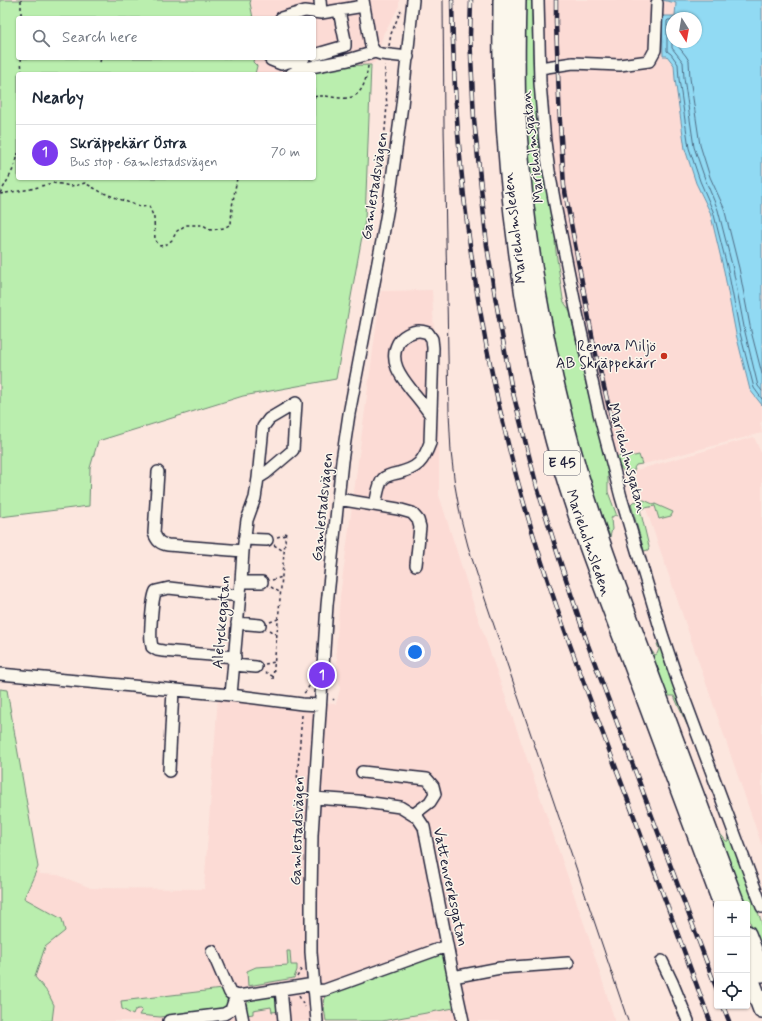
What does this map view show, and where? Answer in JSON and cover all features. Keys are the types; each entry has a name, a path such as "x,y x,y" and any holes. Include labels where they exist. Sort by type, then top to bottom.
{"highway":[{"name":"Marieholmsleden","path":"502,0 503,84 506,152 511,203 528,322 534,355 550,421 580,525 721,901"},
{"name":"Marieholmsleden","path":"517,0 516,61 518,131 530,252 544,335 564,420 603,550 735,901"},
{"path":"748,937 762,974"},
{"path":"748,973 762,1010"}],"street":[{"path":"320,0 321,13"},
{"name":"Gamlestadsvägen","path":"317,1021 311,952 312,835 324,639 338,499 349,414 382,241 402,105 413,0"},
{"name":"Marieholmsgatan","path":"538,0 540,68 545,142 554,202 601,421 631,533 678,682 762,907"},
{"path":"294,16 339,11 364,3 373,52"},
{"path":"540,68 573,64 620,65 649,61 655,50 657,3"},
{"path":"316,54 345,46 339,11"},
{"path":"295,72 300,69 348,60 373,52 408,57"},
{"path":"375,505 382,479 389,475 412,468 426,455 430,443 433,348 432,339 428,333 418,331 400,339 396,347 396,366 400,376 430,414"},
{"name":"Alelyckegatan","path":"232,695 244,539 247,520 255,498 263,427 269,419 296,404 293,450 258,478"},
{"path":"158,472 154,533 156,540 168,545 243,551"},
{"path":"338,499 398,509 412,513 418,520 420,527 416,565"},
{"path":"244,539 267,540"},
{"path":"241,582 262,582"},
{"path":"240,596 169,588 156,591 153,599 150,642 152,647 157,650 234,661 256,667"},
{"path":"237,623 260,625"},
{"path":"0,674 232,695 320,705"},
{"path":"168,771 173,690"},
{"path":"362,772 427,779 433,786 435,794 430,802 413,815"},
{"name":"Vattenverksgatan","path":"314,798 358,801 400,807 418,818 424,827 463,1021"},
{"path":"212,951 230,993 238,996 281,989 314,988 326,990 447,946"},
{"path":"662,961 688,1021"},
{"path":"454,977 500,968 568,963"},
{"path":"281,989 284,1021"},
{"path":"169,1021 224,1014 231,1010 234,1001 238,996"},
{"path":"238,996 243,1021"}],"path":[{"path":"21,0 21,16"},
{"path":"316,97 323,95 351,98 356,96 366,80 373,52"},
{"path":"21,60 22,72"},
{"path":"0,194 16,161"},
{"path":"0,194 31,189 52,183 70,186 85,183 101,192 140,207 149,206 154,218 155,240 160,246 167,244 172,240 177,231 186,226 203,225 211,230 224,228 231,224 232,207 238,180"},
{"path":"273,679 286,530"}],"shaded area":[{"path":"251,0 399,0 399,6 384,32 375,62 371,65 353,66 315,72 256,72 257,66 253,62 254,60 316,60 316,16 253,16 250,3"},
{"path":"541,0 662,0 676,2 675,12 666,12 666,16 663,16 667,56 674,65 685,149 696,183 710,212 724,271 736,334 750,390 762,405 762,421 760,423 762,433 617,471 593,374 548,142"},
{"path":"432,290 439,446 439,495 475,609 588,935 615,1021 52,1021 54,1005 48,993 35,977 45,947 24,898 38,867 40,874 58,875 91,888 204,889 218,697 336,704 340,689 336,650 340,596 381,291"},
{"path":"754,437 762,455 762,846 633,471"}],"green space":[{"path":"0,0 251,0 250,3 253,16 16,16 16,60 254,60 253,62 257,66 256,72 16,72 16,180 316,180 316,72 307,72 323,66 371,65 365,220 336,379 243,396 98,441 90,468 89,506 0,517"},
{"path":"523,0 532,0 535,98 549,203 556,238 556,252 563,299 570,311 584,376 607,466 608,492 617,516 615,515 611,519 612,529 610,537 583,463 570,413 544,296 531,200 523,88"},
{"path":"639,455 642,464 636,465 634,468 635,470 622,470 618,463 618,456 625,458"},
{"path":"644,500 673,512 671,516 659,519 655,506 640,509 649,547 648,550 644,551 631,504 633,502"},
{"path":"659,643 688,725 674,696 668,697 718,831 726,841 728,841 727,830 762,923 762,954 750,922 750,901 742,901 648,651 650,649 655,655 657,654 659,649 657,644"},
{"path":"0,689 7,690 38,867 24,898 62,919 65,931 45,947 35,977 48,993 54,1005 52,1021 0,1021"},
{"path":"441,950 444,954 454,1008 382,1021 326,1021 324,1004 327,994"},
{"path":"287,951 290,951 291,965 297,965 294,978 248,986 247,971 256,967 288,965"},
{"path":"222,989 229,1005 228,1007 217,1011 160,1017 139,1015 142,1010 141,1009 135,1010 133,1015 122,1009 121,1001"},
{"path":"277,995 281,1011 272,1012 271,1007 253,1010 253,1014 247,1015 246,1009 250,999"}],"water":[{"path":"662,0 762,0 762,405 750,390 736,334 724,271 710,212 696,183 685,149 674,65 667,56 663,56 662,16 666,16 666,48 702,48 702,12 675,12 676,3"}],"tram line":[{"path":"443,0 449,412 451,452 455,486 468,546 483,593 628,1021"}],"railway":[{"path":"452,0 457,113 467,226 485,337 509,448 532,531 559,614 710,1021"},
{"path":"471,0 470,35 474,119 487,246 511,385 537,487 588,645 714,982"},
{"path":"556,0 560,123 564,186 594,346 613,424"},
{"path":"724,1009 729,1021"}],"place":[{"name":"Renova Miljö AB Skräppekärr","path":"664,356"},
{"name":"Skräppekärr Östra","path":"322,675"}]}
